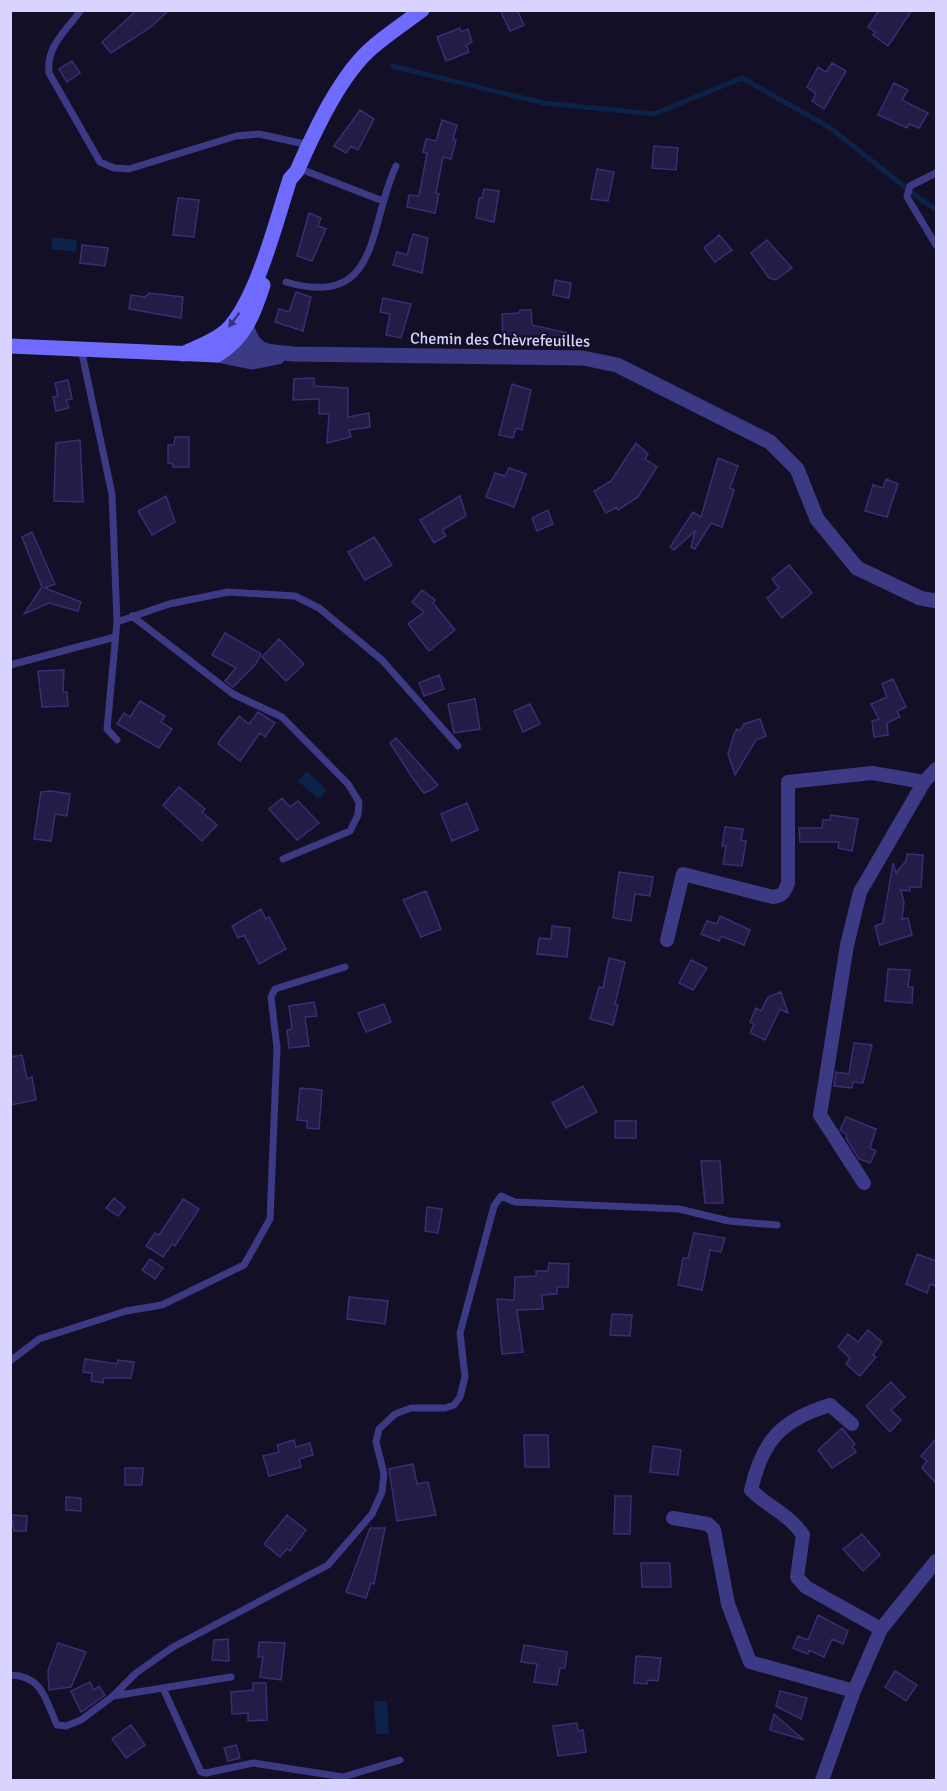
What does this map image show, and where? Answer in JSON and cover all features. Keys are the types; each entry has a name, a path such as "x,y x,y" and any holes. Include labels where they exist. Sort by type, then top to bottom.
{"main road":[{"path":"10,346 182,354 215,348 236,319 250,293 290,179 362,58 373,46 422,10"},
{"path":"231,347 247,328 266,277 298,177 298,169"}],"street":[{"path":"247,328 251,341 262,351"},
{"name":"Chemin des Chèvrefeuilles","path":"215,348 231,347 293,354 583,358 617,365 770,442 797,469 817,519 857,568 903,591 936,601"},
{"name":"Chemin des Chèvrefeuilles","path":"215,348 252,362 293,354"},
{"path":"864,1183 820,1115 848,945 860,892 878,857 903,821 924,782 936,769"},
{"path":"667,940 682,874 773,897 780,896 785,891 788,883 788,782 872,773 924,782"},
{"path":"852,1425 830,1405 811,1411 789,1424 768,1443 758,1460 751,1490 764,1502 786,1515 803,1535 797,1577 806,1587 881,1629"},
{"path":"673,1518 708,1524 714,1530 728,1604 750,1662 854,1690"},
{"path":"822,1780 854,1690 881,1629 936,1561"}],"lane":[{"path":"81,10 51,49 48,61 49,73 100,162 114,168 129,169 236,136 259,134 309,145"},
{"path":"286,282 314,289 342,283 361,268 378,231 382,201 396,166"},
{"path":"298,169 382,201"},
{"path":"936,173 910,186 906,197 936,246"},
{"path":"81,349 112,494 117,622 106,729 117,740"},
{"path":"117,622 169,604 228,592 295,596 319,608 382,660 458,746"},
{"path":"132,616 233,694 282,717 348,784 359,802 358,815 350,831 283,859"},
{"path":"10,665 115,637"},
{"path":"10,1361 39,1339 126,1311 162,1305 244,1265 270,1219 277,1048 271,997 275,989 345,967"},
{"path":"10,1675 32,1678 39,1685 57,1725 66,1726 81,1720 113,1696 136,1673 173,1647 328,1565 372,1514 382,1492 384,1474 376,1442 379,1429 395,1414 411,1408 446,1408 454,1405 460,1397 465,1377 459,1332 494,1206 501,1196 515,1202 679,1209 729,1221 777,1225"},
{"path":"113,1696 231,1677"},
{"path":"163,1688 201,1772 206,1773 253,1763 343,1777 400,1760"}],"water":[{"path":"53,237 77,240 76,252 51,249"},
{"path":"307,771 327,790 318,799 298,781"},
{"path":"374,1701 387,1701 389,1734 376,1734"}],"building":[{"path":"137,10 169,10 151,27 111,53 102,42"},
{"path":"500,10 517,10 524,25 510,31"},
{"path":"879,10 912,10 888,46 873,35 875,32 868,27"},
{"path":"460,28 461,32 468,29 472,42 466,45 469,52 446,61 437,37"},
{"path":"72,61 80,73 67,82 59,69"},
{"path":"832,63 846,71 824,109 812,101 816,94 807,87 818,67 826,72"},
{"path":"894,83 908,90 902,100 928,113 919,128 909,124 907,128 878,115"},
{"path":"360,110 374,119 358,150 351,146 346,153 334,146"},
{"path":"442,120 457,125 453,139 456,140 451,159 443,157 436,193 439,194 435,213 407,207 409,195 419,196 427,153 423,152 426,139 436,141"},
{"path":"654,146 678,148 676,170 652,168"},
{"path":"597,169 614,172 608,201 591,199"},
{"path":"484,189 499,191 494,222 476,218 479,198 482,198"},
{"path":"178,198 199,200 194,237 173,235"},
{"path":"309,213 321,218 318,226 326,229 312,261 297,256"},
{"path":"413,234 428,238 422,273 393,265 397,252 407,255"},
{"path":"719,235 732,250 715,262 704,248"},
{"path":"767,240 792,268 776,280 769,278 751,253"},
{"path":"82,245 108,248 105,266 80,263"},
{"path":"555,280 571,283 569,298 553,295"},
{"path":"296,292 311,297 303,331 275,322 279,309 289,312"},
{"path":"149,293 183,297 181,318 129,309 131,295 145,297"},
{"path":"383,298 411,304 401,338 386,335 390,314 380,312"},
{"path":"520,310 531,310 532,325 568,333 568,338 503,340 502,314 519,313"},
{"path":"314,378 314,386 348,388 348,417 369,413 370,427 349,430 351,437 327,443 329,414 319,414 319,399 293,400 294,379"},
{"path":"68,380 72,399 66,400 69,408 56,411 53,397 58,396 55,383"},
{"path":"512,384 531,390 522,430 516,428 513,438 499,435"},
{"path":"175,437 189,437 189,467 173,467 173,464 168,463 168,445 174,445"},
{"path":"80,440 83,502 54,501 56,443"},
{"path":"636,443 648,454 645,459 657,467 638,497 618,510 617,507 606,513 594,491 611,481"},
{"path":"718,458 738,466 730,488 734,490 722,527 711,523 695,549 691,547 695,531 674,550 670,547 693,512 701,517"},
{"path":"509,468 526,474 514,507 486,497 495,473 505,476"},
{"path":"886,479 898,484 887,517 865,511 873,485 883,488"},
{"path":"166,496 175,522 152,535 138,511"},
{"path":"460,496 466,516 442,530 446,536 434,543 420,520"},
{"path":"548,510 553,524 537,531 532,518"},
{"path":"32,532 55,584 45,588 81,602 78,611 49,603 24,614 42,587 22,537"},
{"path":"374,537 392,565 365,580 348,552"},
{"path":"789,565 812,593 782,618 767,598 779,588 772,579"},
{"path":"422,590 435,600 433,603 455,630 429,651 408,624 424,612 412,602"},
{"path":"225,633 261,654 255,665 233,687 225,681 236,668 212,655"},
{"path":"279,639 304,664 286,681 262,657"},
{"path":"64,670 63,692 67,692 68,706 42,707 38,671"},
{"path":"439,675 444,689 424,696 419,683"},
{"path":"893,679 906,707 897,711 900,717 887,723 888,735 874,737 872,721 879,719 871,704 887,697 882,684"},
{"path":"475,699 480,729 454,733 448,704"},
{"path":"140,701 165,716 161,722 172,729 159,748 117,724 124,713 130,717"},
{"path":"530,704 540,724 523,732 514,711"},
{"path":"258,712 275,723 265,737 260,733 240,761 218,744 239,716 249,724"},
{"path":"760,719 766,736 756,740 735,775 728,754 734,734 737,729 740,731 744,724"},
{"path":"396,738 438,785 424,793 390,743"},
{"path":"179,787 205,809 202,812 217,825 202,841 163,805"},
{"path":"41,792 70,794 67,816 55,814 51,841 34,839"},
{"path":"282,798 290,807 298,801 319,823 297,840 269,809"},
{"path":"467,803 478,830 452,841 441,814"},
{"path":"831,815 858,819 852,851 838,848 839,842 800,842 799,828 822,828 823,820 830,820"},
{"path":"725,827 743,829 741,840 746,841 742,866 723,864 726,846 722,846"},
{"path":"907,854 923,855 921,887 910,887 910,891 901,890 904,902 902,919 908,918 912,935 880,945 875,926 883,923 893,863 896,873 906,861"},
{"path":"619,872 653,877 650,896 635,894 631,921 613,918"},
{"path":"426,891 441,929 421,937 403,900"},
{"path":"261,909 266,919 269,917 286,949 259,964 244,935 238,938 232,926"},
{"path":"720,916 750,930 744,945 721,936 719,941 701,934 707,921 717,924"},
{"path":"552,926 570,928 567,957 537,954 539,938 551,939"},
{"path":"609,958 625,962 615,1004 618,1005 613,1025 590,1019 599,987 603,988"},
{"path":"691,960 707,968 693,990 679,983"},
{"path":"888,969 910,970 908,987 913,987 912,1003 885,1001"},
{"path":"781,992 788,1013 780,1009 765,1040 750,1033 754,1024 750,1022 756,1008 761,1011 768,997"},
{"path":"314,1002 317,1016 305,1017 309,1046 289,1048 287,1030 292,1029 289,1006"},
{"path":"384,1004 391,1022 366,1032 358,1013"},
{"path":"854,1043 872,1045 863,1083 853,1082 852,1088 834,1086 836,1072 849,1074"},
{"path":"22,1055 27,1079 32,1077 36,1100 10,1105 10,1057"},
{"path":"583,1086 597,1112 566,1128 552,1103"},
{"path":"300,1088 322,1090 319,1129 307,1128 307,1121 297,1120"},
{"path":"846,1117 876,1129 870,1148 876,1151 870,1163 859,1159 846,1138 847,1135 840,1130"},
{"path":"615,1121 636,1121 636,1138 615,1138"},
{"path":"701,1161 720,1161 723,1203 705,1203"},
{"path":"114,1198 125,1207 118,1216 106,1208"},
{"path":"183,1199 199,1209 175,1246 172,1244 163,1257 146,1246 155,1233 159,1235"},
{"path":"427,1207 442,1209 438,1233 425,1231"},
{"path":"694,1233 725,1238 721,1252 710,1250 702,1290 678,1285 683,1258 688,1258"},
{"path":"917,1254 936,1261 936,1286 930,1284 927,1293 906,1284"},
{"path":"150,1259 163,1268 155,1279 142,1270"},
{"path":"549,1263 569,1264 568,1287 557,1287 557,1294 542,1295 543,1309 517,1310 523,1352 502,1354 497,1299 514,1300 515,1277 536,1276 536,1271 548,1271"},
{"path":"349,1297 388,1301 385,1324 347,1319"},
{"path":"612,1314 632,1315 630,1336 610,1335"},
{"path":"868,1330 882,1342 873,1355 876,1357 860,1376 846,1364 850,1358 838,1347 848,1334 858,1342"},
{"path":"85,1359 117,1364 118,1360 134,1362 131,1378 104,1378 103,1383 91,1381 92,1373 83,1372"},
{"path":"891,1382 905,1397 891,1410 901,1420 890,1432 866,1406"},
{"path":"842,1428 855,1444 852,1446 856,1452 832,1468 818,1450"},
{"path":"524,1435 548,1435 549,1467 525,1467"},
{"path":"936,1439 936,1483 922,1468 927,1461 921,1456"},
{"path":"294,1440 296,1447 310,1443 313,1455 299,1459 301,1467 269,1476 263,1456 279,1452 277,1445"},
{"path":"653,1446 681,1450 678,1475 650,1472"},
{"path":"413,1464 417,1484 428,1482 436,1515 397,1521 389,1469"},
{"path":"125,1468 143,1468 142,1485 125,1485"},
{"path":"615,1496 631,1496 630,1534 614,1534"},
{"path":"66,1497 81,1498 81,1511 66,1510"},
{"path":"11,1515 27,1516 26,1531 14,1531"},
{"path":"287,1515 306,1530 290,1551 287,1549 280,1557 264,1544"},
{"path":"370,1528 385,1528 374,1584 371,1583 366,1598 346,1592"},
{"path":"862,1534 880,1555 863,1571 843,1549"},
{"path":"641,1563 670,1563 671,1587 642,1587"},
{"path":"818,1615 848,1631 843,1644 832,1639 824,1657 809,1650 808,1654 793,1648 798,1636 808,1640"},
{"path":"228,1639 229,1661 212,1660 214,1640"},
{"path":"259,1642 285,1643 281,1680 260,1677 263,1657 258,1657"},
{"path":"58,1643 86,1652 71,1687 49,1690 48,1671"},
{"path":"524,1645 567,1652 565,1668 560,1668 557,1685 534,1682 537,1664 521,1662"},
{"path":"636,1656 661,1658 658,1681 648,1680 647,1684 634,1683"},
{"path":"895,1671 917,1685 906,1701 885,1687"},
{"path":"90,1682 94,1690 99,1686 105,1695 81,1712 71,1691"},
{"path":"253,1683 266,1683 267,1720 248,1721 248,1713 232,1714 231,1692 253,1690"},
{"path":"780,1691 807,1698 801,1719 776,1706"},
{"path":"774,1714 804,1740 770,1730"},
{"path":"577,1723 578,1731 583,1730 586,1752 558,1756 553,1726"},
{"path":"131,1725 145,1745 126,1758 112,1739"},
{"path":"236,1745 240,1758 228,1761 224,1748"}],"waterway":[{"path":"392,66 544,103 654,114 742,78 829,127 936,209"}]}
